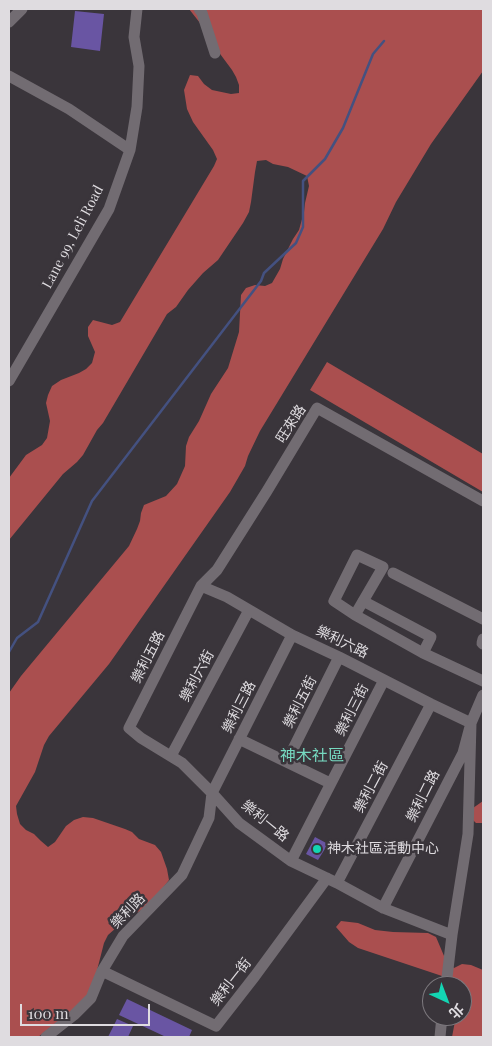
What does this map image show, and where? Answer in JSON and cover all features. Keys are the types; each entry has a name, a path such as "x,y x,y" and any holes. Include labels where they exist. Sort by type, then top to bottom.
{"street":[{"path":"9,22 22,9"},
{"name":"Lane 99, Leli Road","path":"10,376 108,209 130,150 137,107 139,66 134,37 137,9"},
{"path":"199,9 215,53"},
{"path":"9,76 69,109 130,150"},
{"name":"旺來路","path":"201,586 217,570 317,408 483,501"},
{"path":"355,615 383,567 357,555 334,601 355,615 423,653 483,681"},
{"path":"393,573 483,619"},
{"name":"樂利六路","path":"201,586 227,597 292,635 472,723"},
{"name":"樂利五路","path":"141,738 129,728 201,586"},
{"path":"363,601 431,637 423,653"},
{"name":"樂利六街","path":"172,756 249,610"},
{"name":"樂利三路","path":"212,793 292,635"},
{"path":"483,639 483,644"},
{"name":"樂利五街","path":"287,761 339,657"},
{"name":"樂利三街","path":"291,861 384,680"},
{"path":"447,976 468,834 472,723 483,695"},
{"name":"樂利二街","path":"332,881 431,704"},
{"name":"樂利二路","path":"383,908 463,753 472,723"},
{"name":"樂利一路","path":"141,738 182,763 239,823 291,861 383,908 452,935"},
{"path":"239,739 330,783"},
{"name":"樂利路","path":"46,1037 91,998 102,971 122,936 182,876 209,818 212,793"},
{"name":"樂利一街","path":"102,971 216,1026 332,881"}],"shaded area":[{"path":"189,9 483,9 483,71 431,144 396,202 383,229 260,431 245,466 230,492 109,664 49,736 44,745 35,772 16,806 20,824 48,847 55,842 66,826 74,820 83,817 93,818 125,829 132,832 139,839 155,845 161,852 169,880 143,909 125,920 108,935 104,943 92,990 87,999 38,1037 9,1037 9,693 129,546 140,521 144,505 166,496 177,484 185,466 186,446 189,437 199,421 211,394 228,368 239,332 241,295 246,288 255,285 265,286 272,283 299,230 309,186 307,176 266,160 257,161 249,212 243,223 218,260 203,273 176,307 167,314 83,455 63,474 9,540 9,478 26,455 42,445 47,438 50,421 46,403 52,386 86,369 92,363 95,352 88,336 88,327 93,320 112,325 120,322 217,159 213,150 193,122 187,109 184,90 190,75 198,76 212,90 231,94 239,93 239,85 232,70"},
{"path":"327,362 483,454 483,492 310,390"},
{"path":"483,801 483,823 476,823 469,816 473,808"},
{"path":"341,921 358,923 375,930 428,933 436,937 447,963 454,968 462,964 471,965 483,970 483,1037 452,1037 454,1026 472,1026 472,976 442,976 358,948 349,942 336,927"}],"building":[{"path":"75,11 104,14 100,51 71,47"},
{"name":"神木社區活動中心","path":"315,837 328,844 318,860 306,854"},
{"path":"127,999 192,1030 189,1037 166,1037 119,1015"},
{"path":"117,1019 133,1026 128,1037 108,1037"}],"waterway":[{"path":"9,652 17,638 38,622 92,501 261,281 264,273 296,243 303,227 303,181 325,159 343,128 373,54 384,41"}],"place":[{"name":"神木社區活動中心","path":"317,849"}],"district":[{"name":"神木社區","path":"312,756"}]}
